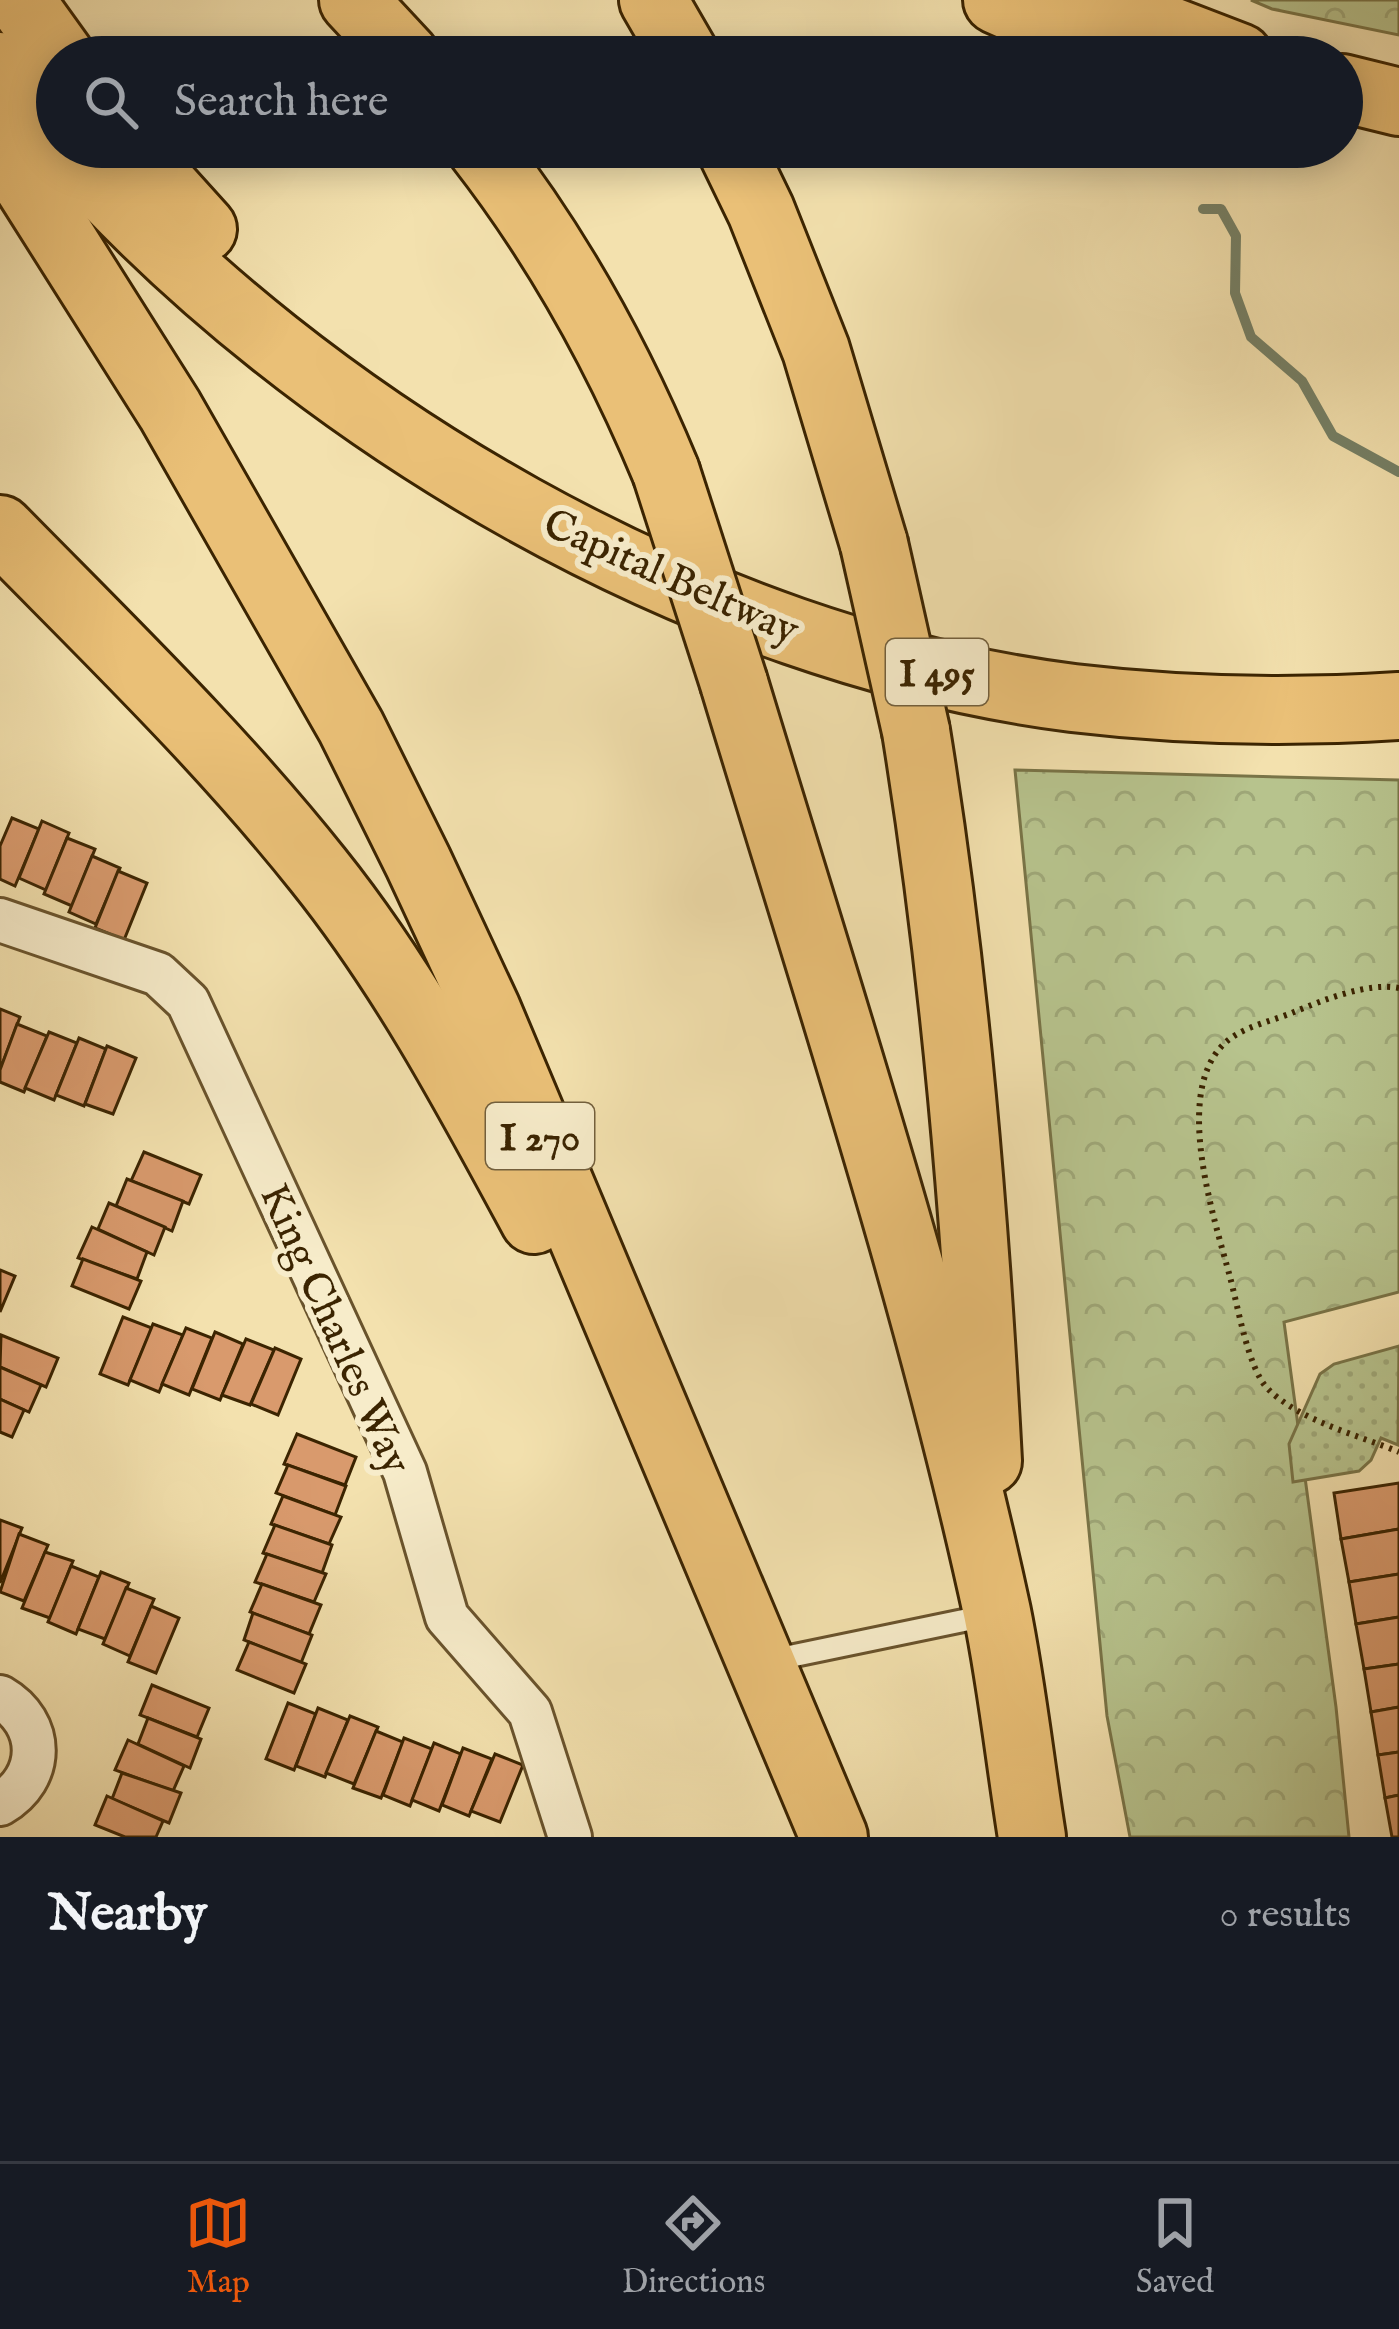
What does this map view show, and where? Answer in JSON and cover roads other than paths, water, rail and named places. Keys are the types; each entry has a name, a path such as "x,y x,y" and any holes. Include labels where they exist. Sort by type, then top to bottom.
{"highway":[{"path":"20,0 46,36"},
{"path":"353,0 386,36"},
{"path":"653,0 674,36"},
{"path":"997,0 1078,36"},
{"path":"1090,0 1184,36"},
{"path":"0,65 36,110"},
{"path":"1363,94 1399,103"},
{"path":"1363,131 1399,139"},
{"name":"I 270","path":"0,141 170,410 351,728 487,1010 833,1837"},
{"name":"Capital Beltway","path":"84,168 122,211 234,309 414,443 506,501 685,588 818,638 944,673 1069,697 1196,710 1399,706"},
{"path":"148,168 248,277 346,372 506,501"},
{"path":"494,168 575,286 630,385 666,472 734,683 887,1191 997,1614 1032,1837"},
{"path":"740,168 816,350 874,544 916,731 941,887 959,1067 982,1339 997,1614"},
{"path":"0,529 232,766 322,874 382,959 472,1104 714,1550"}],"street":[{"name":"King Charles Way","path":"0,920 158,974 188,1002 405,1472 448,1617 530,1712 570,1837"},
{"path":"0,1696 24,1716 35,1748 27,1780 8,1815"}],"lane":[{"path":"761,1662 997,1614"}],"waterway":[{"path":"1203,209 1221,209 1236,236 1235,293 1251,337 1302,381 1333,436 1399,472"}]}
